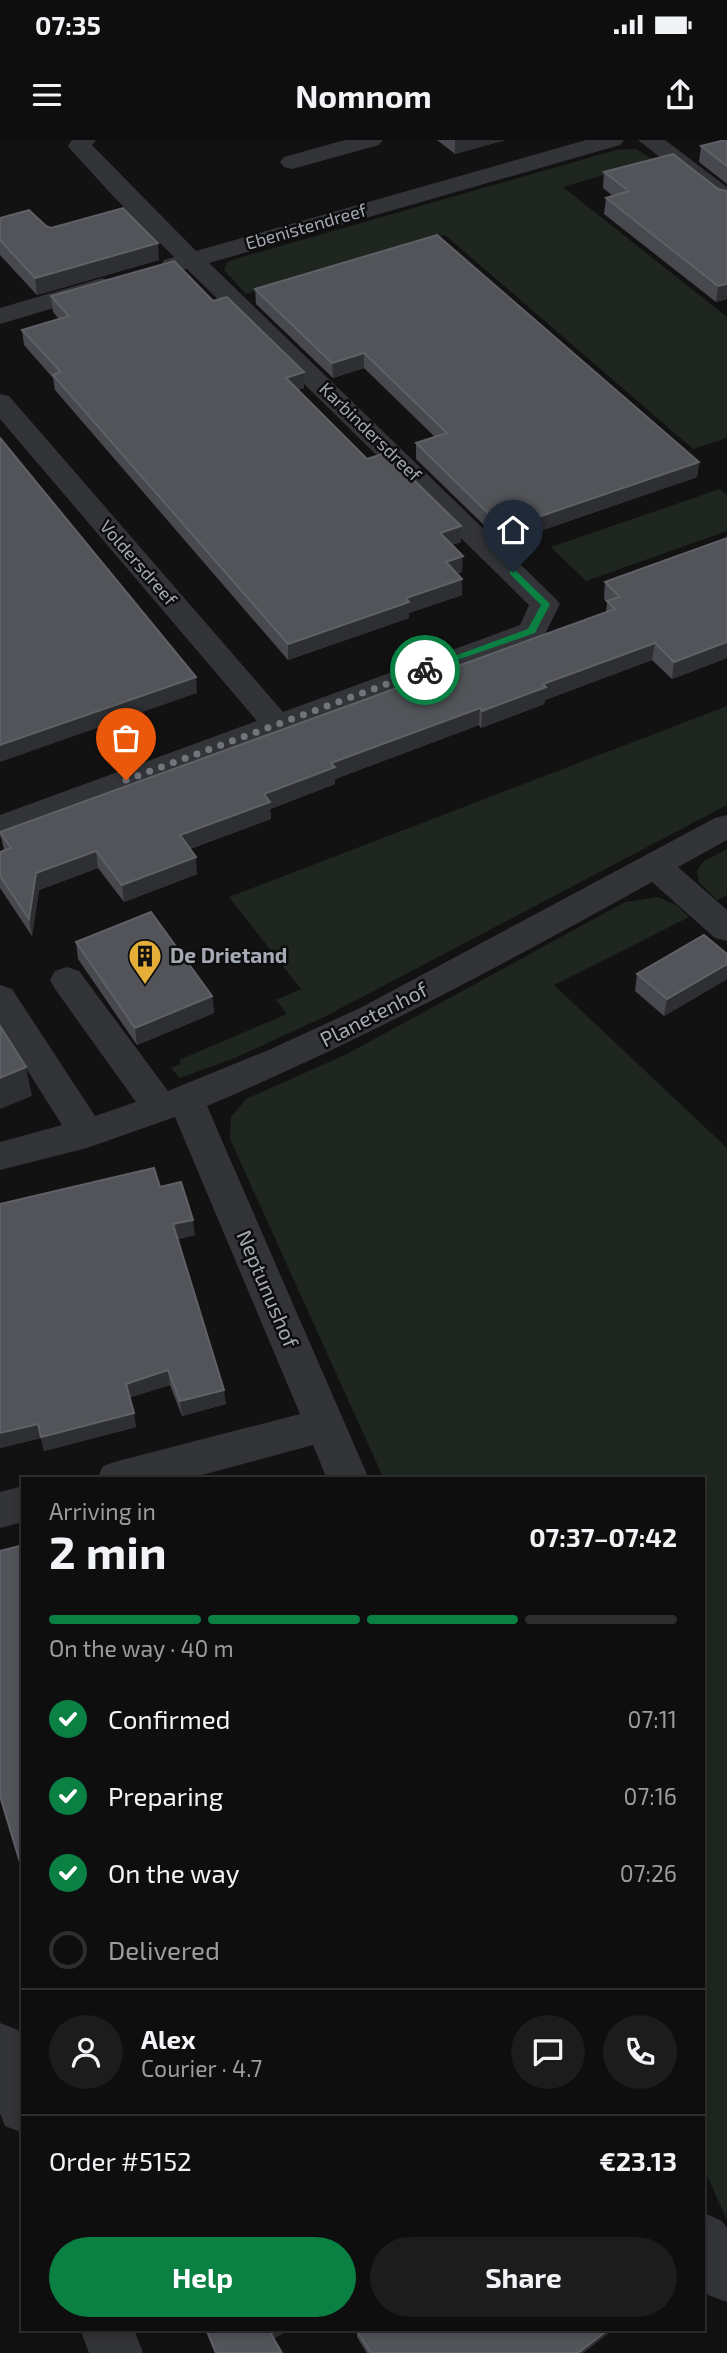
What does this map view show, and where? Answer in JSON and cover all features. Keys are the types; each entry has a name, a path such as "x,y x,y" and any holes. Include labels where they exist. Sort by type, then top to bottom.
{"street":[{"name":"Karbindersdreef","path":"84,140 80,145 121,191 194,259 545,604 532,631 277,725"},
{"path":"292,162 371,140"},
{"name":"Ebenistendreef","path":"154,271 612,140"},
{"path":"650,140 727,198"},
{"path":"0,316 127,279"},
{"name":"Voldersdreef","path":"0,402 277,725"},
{"path":"0,827 277,725"},
{"name":"Planetenhof","path":"0,1156 87,1134 258,1071 405,1000 727,826"},
{"path":"654,865 727,929"},
{"name":"Neptunushof","path":"67,980 173,1104 347,1477"},
{"path":"0,998 87,1134"},
{"path":"126,1477 324,1425"},
{"path":"0,1510 21,1505"},
{"path":"0,2048 21,2103"},
{"path":"705,2241 727,2276"},
{"path":"108,2331 116,2353"}],"shaded area":[{"path":"636,149 654,160 563,187 727,317 727,438 693,449 445,235 246,294 224,270 232,260 616,150"},
{"path":"720,489 727,495 727,531 586,581 551,547"},
{"path":"727,706 727,805 326,1016 235,1058 180,1078 171,1068 181,1064 179,1060 287,1014 276,1000 301,989 229,897"},
{"path":"727,849 727,895 717,900 699,882 697,871 704,861"},
{"path":"658,897 676,905 689,917 554,985 727,1148 727,2220 705,2171 705,1477 383,1477 230,1139 231,1117 246,1099 347,1054 625,902"}],"building":[{"path":"727,140 727,166 701,146"},
{"path":"673,154 718,189 727,191 727,284 718,286 606,198 629,191 604,172"},
{"path":"123,208 158,243 35,278 0,240 0,218 29,210 51,228"},
{"path":"437,235 699,462 535,518 522,505 491,516 416,443 447,433 364,353 332,363 255,289"},
{"path":"174,261 213,301 227,297 304,372 286,378 367,459 386,453 461,526 440,533 463,556 446,562 462,579 406,598 409,602 288,644 53,375 61,372 22,330 69,316 51,296"},
{"path":"0,438 196,677 0,745"},
{"path":"727,538 727,642 674,662 655,643 543,684 546,687 482,711 480,708 331,763 335,767 264,794 270,802 180,835 196,857 122,885 96,851 36,873 29,919 0,876 0,852 11,848 0,832 615,609 607,601 620,597 605,582"},
{"name":"De Drietand","path":"151,912 212,996 135,1028 76,942"},
{"path":"704,935 727,954 727,964 667,999 637,974"},
{"path":"0,1026 26,1067 0,1078"},
{"path":"154,1168 160,1187 181,1182 193,1220 173,1224 224,1390 180,1401 168,1370 126,1384 134,1413 41,1437 38,1424 0,1433 0,1204"},
{"path":"21,1546 21,1865 0,1796 0,1551"},
{"path":"207,2331 275,2331 271,2334 282,2353 216,2353"},
{"path":"357,2331 606,2331 578,2353 371,2353"}],"way so far":[{"path":"126,780 425,670"}],"place":[{"name":"De Drietand","path":"145,986"}],"route":[{"path":"425,670 532,631 545,604 513,572"}]}
